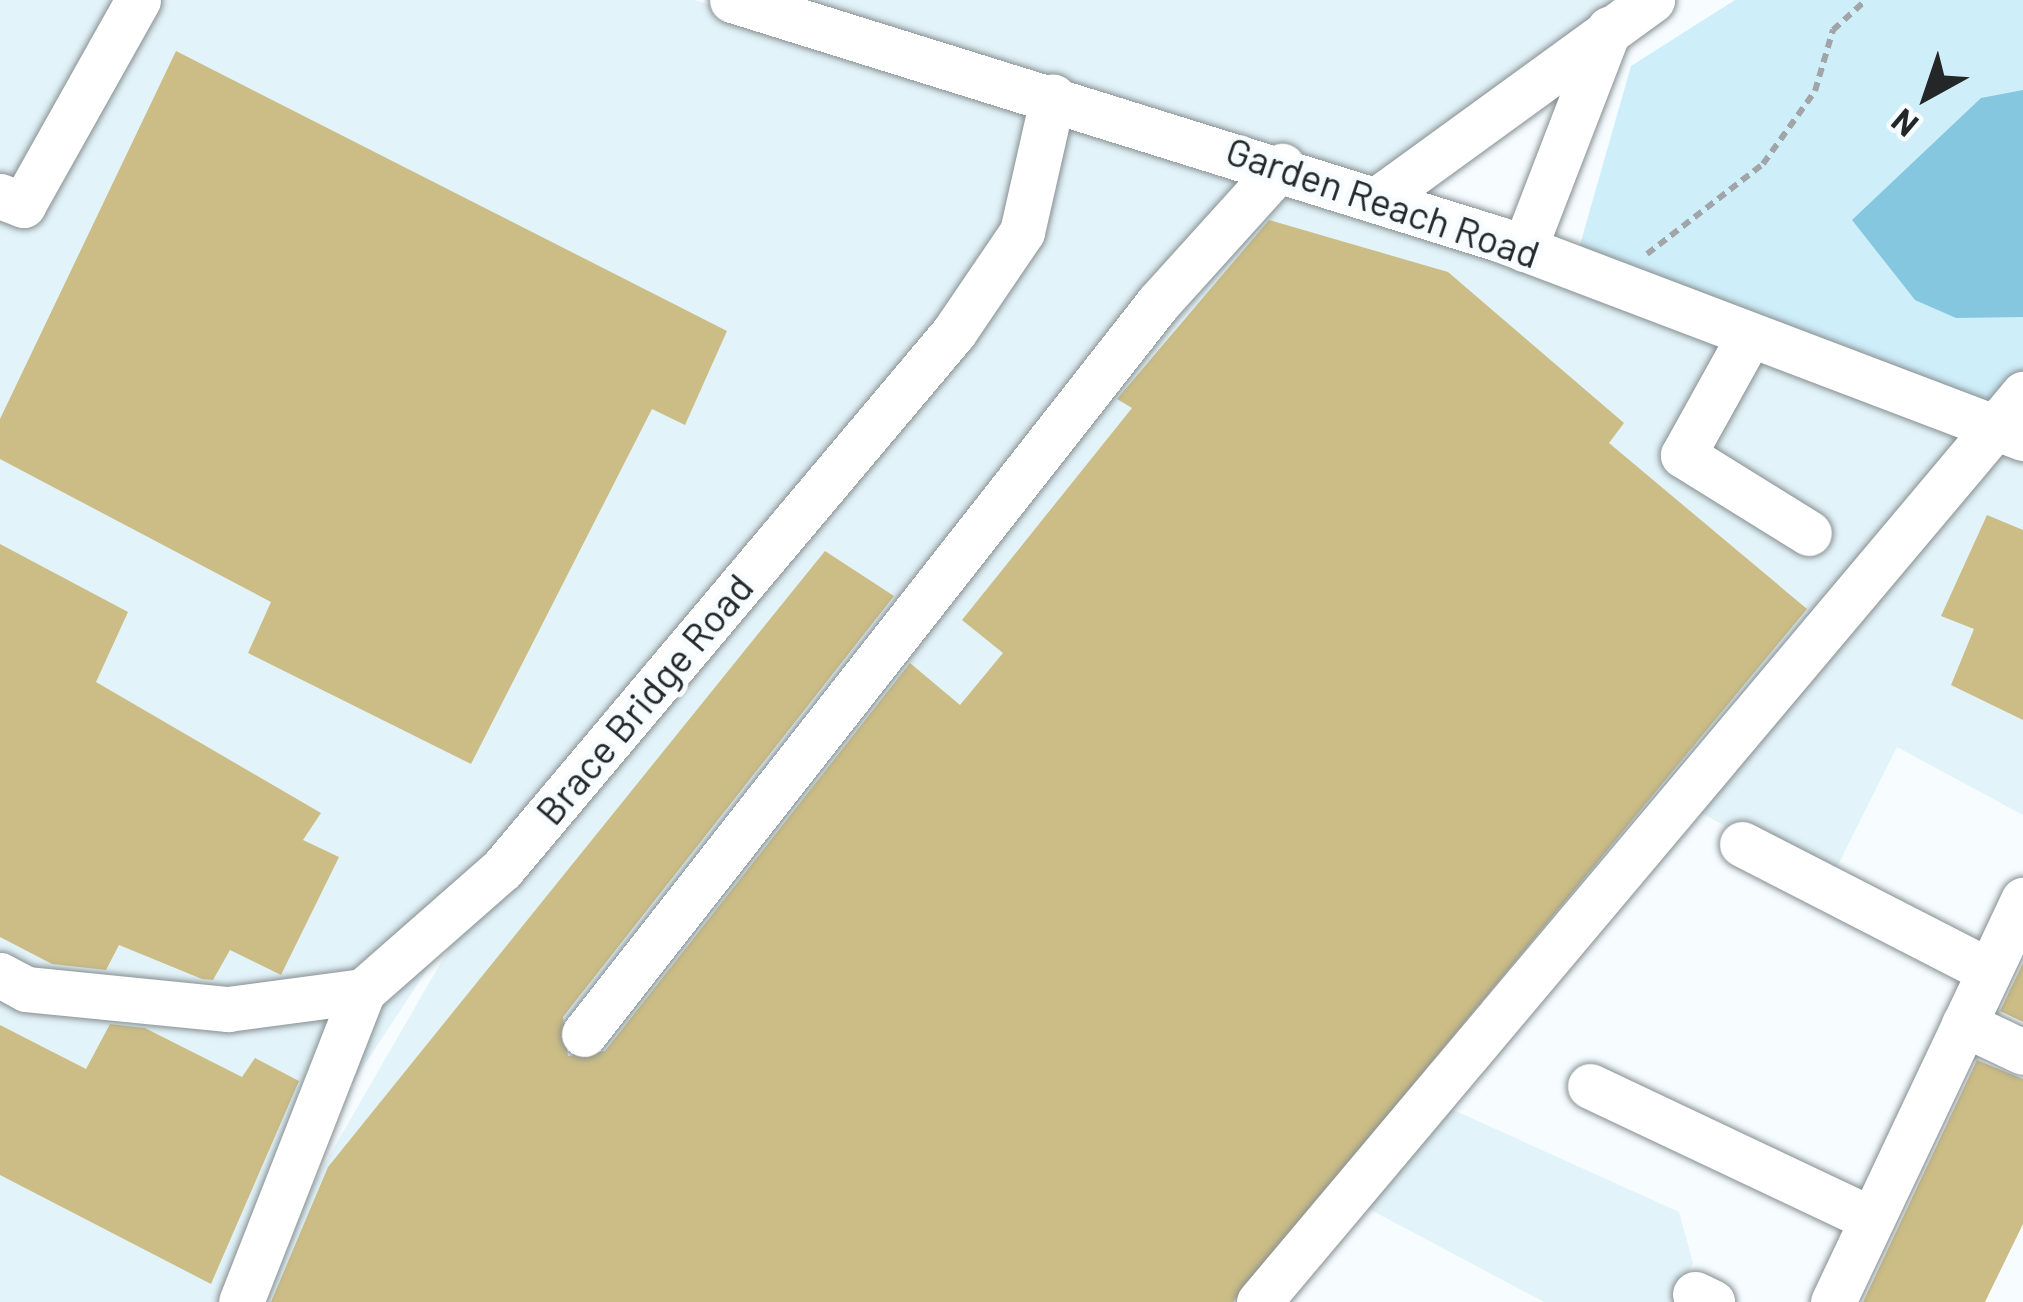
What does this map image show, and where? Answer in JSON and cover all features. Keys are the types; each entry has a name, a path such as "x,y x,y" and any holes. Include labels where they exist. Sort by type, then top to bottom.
{"street":[{"path":"0,196 23,205 138,0"},
{"name":"Garden Reach Road","path":"732,0 1282,166 1524,249 2006,431"},
{"path":"1378,199 1652,0"},
{"path":"1524,249 1609,29"},
{"name":"Brace Bridge Road","path":"241,1302 363,991 502,868 954,332 1022,232 1053,96"},
{"path":"584,1034 1158,303 1282,166"},
{"path":"1749,336 1683,455 1809,533"},
{"path":"1259,1302 2006,431 2023,394"},
{"path":"1742,844 1989,971"},
{"path":"1833,1302 2023,900"},
{"path":"0,975 26,989 228,1009 363,991"},
{"path":"1964,1024 2023,1052"},
{"path":"1590,1086 1871,1219"}],"path":[{"path":"1611,283 1763,164 1815,91 1833,30 1866,0"}],"shaded area":[{"path":"0,0 694,0 1041,102 1015,232 495,866 321,1131 227,1302 0,1302"},
{"path":"757,0 1636,0 1372,189"},
{"path":"1735,0 2023,0 2023,420 1578,252 1631,66"},
{"path":"1061,112 1281,180 1980,440 1438,1103 1679,1212 1693,1263 1674,1302 1544,1302 1354,1201 1268,1302 245,1302 477,900 1034,223"},
{"path":"1987,443 2023,456 2023,815 1897,747 1829,883 1696,810"}],"water":[{"path":"2023,90 2023,317 1956,318 1915,300 1852,220 1981,98"}],"building":[{"path":"176,51 727,331 685,425 652,409 471,764 248,653 271,602 0,459 0,419"},
{"path":"1269,220 1448,272 1624,423 1609,443 1807,609 1233,1302 271,1302 328,1167 825,551 894,596 563,1017 568,1056 605,1051 910,663 960,705 1003,653 962,620 1132,408 1117,399"},
{"path":"1987,515 2023,530 2023,720 1951,685 1974,629 1941,616"},
{"path":"0,544 128,612 96,682 321,813 303,840 339,857 281,975 230,950 213,980 119,945 106,970 52,964 0,937"},
{"path":"2023,963 2023,1022 2000,1011"},
{"path":"110,1024 145,1028 242,1077 255,1058 299,1081 211,1284 0,1175 0,1025 86,1069"},
{"path":"1977,1060 2023,1079 2023,1224 1985,1302 1863,1302"}]}
